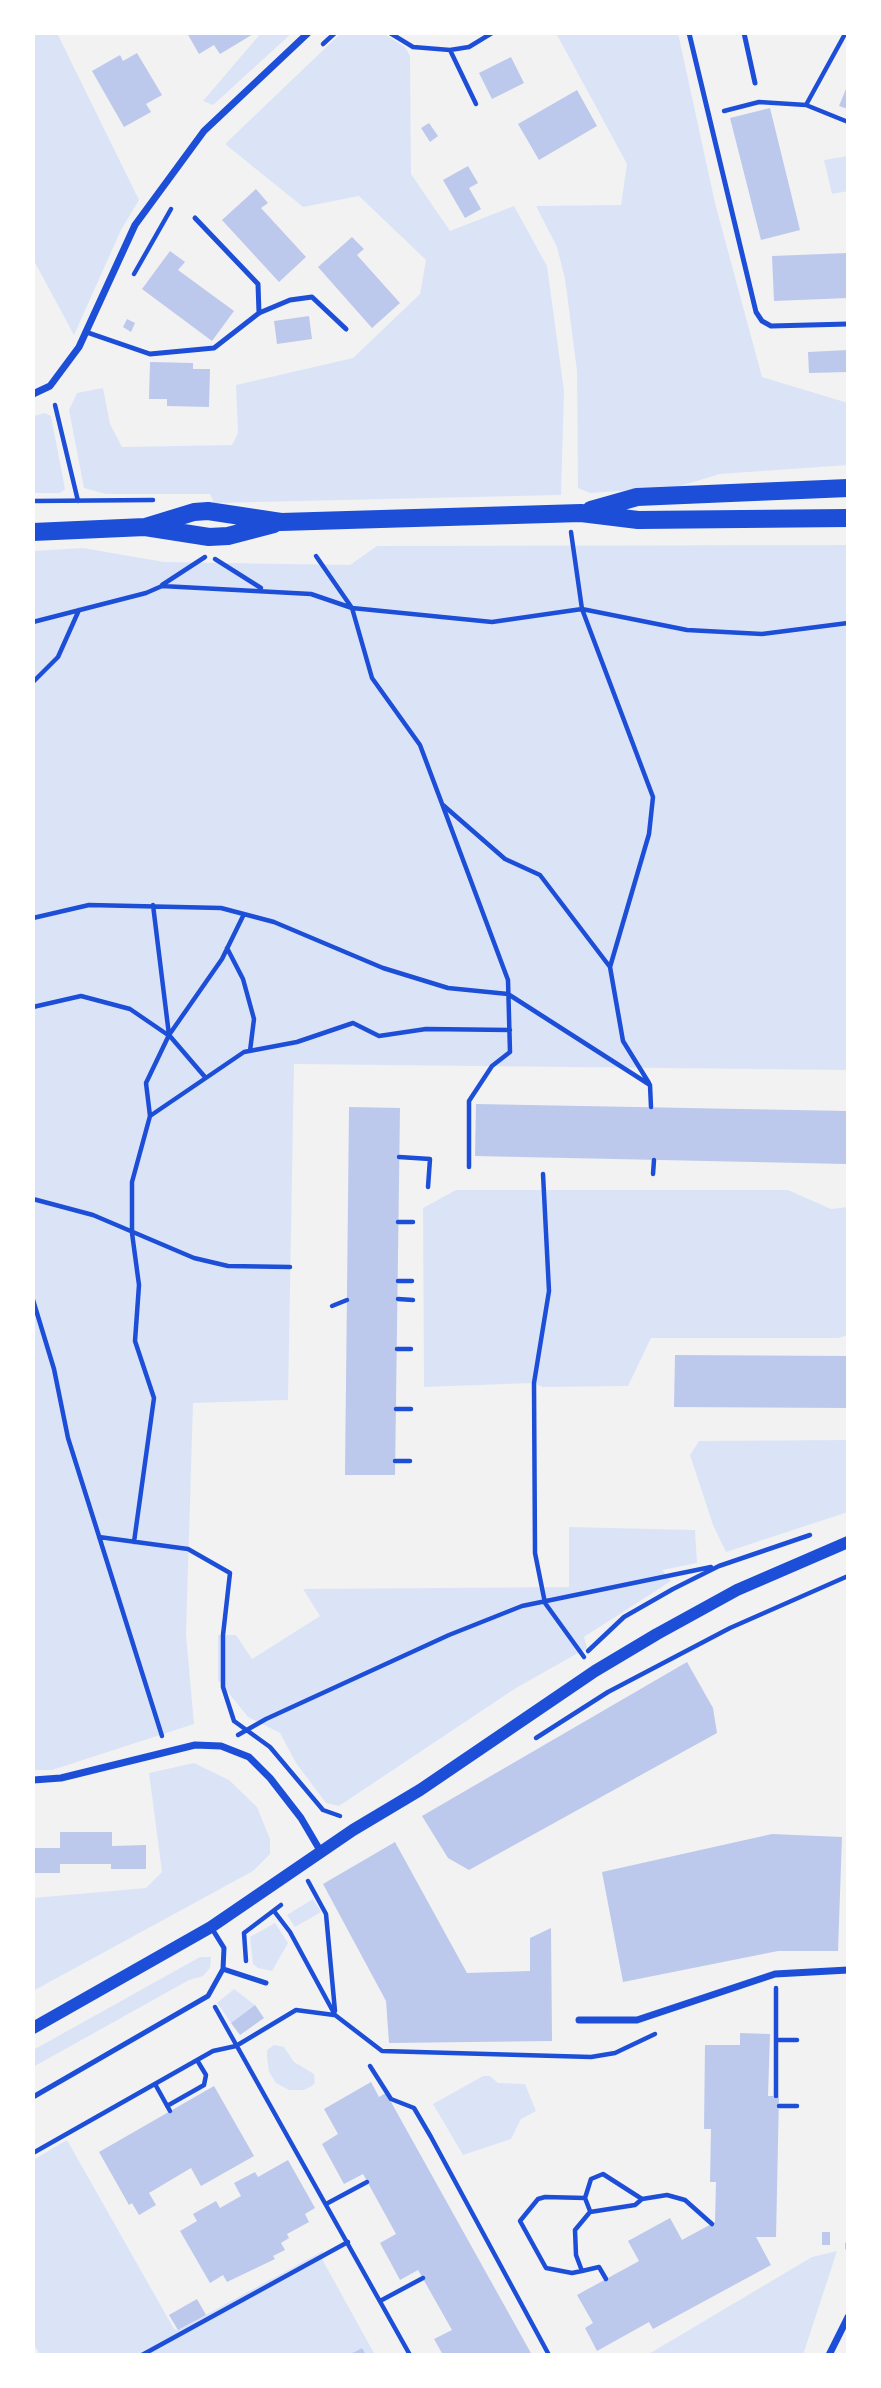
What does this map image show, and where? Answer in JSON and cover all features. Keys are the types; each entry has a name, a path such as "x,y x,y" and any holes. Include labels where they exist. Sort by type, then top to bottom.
{"main road":[{"path":"575,514 637,497 848,488"},
{"path":"145,527 194,512 208,511 281,522 575,514 638,520 848,518"},
{"path":"33,532 145,527 209,537 228,536 281,522"}],"street":[{"path":"33,394 50,386 79,347 135,225 168,177 204,131 307,33"},
{"path":"33,2028 211,1927 595,1671 737,1590 848,1542"},
{"path":"33,1780 103,1768 166,1750 194,1745 221,1746 249,1757 270,1778 321,1852"},
{"path":"579,2020 637,2020 775,1975 848,1970"},
{"path":"829,2355 848,2317"}],"lane":[{"path":"690,33 755,312 762,321 771,326 848,324"},
{"path":"744,33 755,83"},
{"path":"195,218 258,284 259,313"},
{"path":"86,332 150,354 215,348 259,313 290,300 312,297 346,329"},
{"path":"33,2097 208,1996 223,1969 224,1948 211,1927"},
{"path":"223,1969 266,1983"}],"path":[{"path":"390,33 413,47 450,50 469,47 492,33"},
{"path":"806,104 845,34"},
{"path":"450,50 476,104"},
{"path":"709,115 759,102 806,104 848,122"},
{"path":"55,405 78,501"},
{"path":"33,501 155,500"},
{"path":"575,514 582,609 653,797 649,834 610,967 623,1041 650,1085 650,1107"},
{"path":"210,554 264,590"},
{"path":"316,556 352,608 372,678 420,746 508,980 510,1052 492,1066 469,1101 468,1167"},
{"path":"33,622 162,586 311,594 352,608 492,622 582,609 687,630 762,634 848,623"},
{"path":"33,682 58,657 79,610"},
{"path":"442,804 505,859 540,875 610,967"},
{"path":"33,918 89,905 153,905 221,908 274,922 383,968 448,988 509,994 650,1085"},
{"path":"153,905 169,1035"},
{"path":"134,1542 154,1398 135,1340 139,1285 132,1233 132,1182 150,1116 146,1083 169,1035 227,948 244,914"},
{"path":"227,948 243,979 254,1019 250,1051"},
{"path":"33,1007 81,996 130,1009 169,1035 205,1077"},
{"path":"150,1116 205,1077 250,1051 297,1042 353,1023 379,1036 426,1029 510,1030"},
{"path":"399,1157 430,1159 428,1187"},
{"path":"653,1174 654,1160"},
{"path":"542,1174 549,1291 534,1383 535,1553 545,1603 571,1635 608,1692"},
{"path":"33,1199 93,1215 205,1261 228,1266 290,1267"},
{"path":"398,1222 413,1222"},
{"path":"398,1280 412,1280"},
{"path":"398,1299 413,1300"},
{"path":"33,1300 54,1369 68,1438 166,1750"},
{"path":"332,1306 347,1300"},
{"path":"397,1349 411,1349"},
{"path":"396,1409 411,1409"},
{"path":"395,1461 410,1461"},
{"path":"221,1746 248,1728 449,1635 522,1606 719,1566 821,1531"},
{"path":"99,1537 188,1549 230,1573 223,1634 223,1687 234,1721 248,1728 271,1747 323,1810 344,1817"},
{"path":"524,1745 608,1692 730,1628 848,1576"},
{"path":"299,1887 306,1879 318,1873"},
{"path":"306,1879 326,1914 335,2015"},
{"path":"246,1976 244,1933 282,1903"},
{"path":"274,1911 290,1932 335,2015 382,2051 591,2057"},
{"path":"775,1975 776,2096"},
{"path":"208,1996 410,2355"},
{"path":"33,2153 213,2051 236,2046 296,2010 335,2015"},
{"path":"776,2040 797,2040"},
{"path":"155,2084 169,2108 204,2085 206,2075 197,2060"},
{"path":"369,2066 391,2099 414,2108 550,2355"},
{"path":"779,2106 797,2106"},
{"path":"590,2211 585,2198 591,2179 603,2174 642,2199"},
{"path":"326,2204 367,2182"},
{"path":"582,2271 576,2255 575,2230 590,2211 635,2205 642,2199 667,2195 685,2200 712,2224"},
{"path":"585,2198 538,2199 520,2221 546,2268 572,2273 599,2267 606,2279"},
{"path":"145,2354 348,2242"},
{"path":"848,2243 848,2249"},
{"path":"380,2301 423,2278"}],"shaded area":[{"path":"33,33 57,33 139,200 121,230 74,335 33,259"},
{"path":"261,33 292,33 213,105 203,101"},
{"path":"341,33 383,33 405,47 410,56 411,174 450,231 514,206 547,266 564,391 561,495 214,503 210,494 106,494 84,488 69,410 77,393 103,388 110,424 122,447 232,445 238,433 236,385 353,358 420,294 426,260 359,196 303,207 225,144"},
{"path":"556,33 678,33 715,203 762,377 848,403 848,465 720,474 677,487 590,493 578,488 577,371 565,279 557,247 536,206 621,205 627,164"},
{"path":"848,156 848,191 832,194 824,160"},
{"path":"45,413 51,416 65,489 60,493 33,493 33,416"},
{"path":"848,545 848,1070 294,1064 288,1400 193,1403 186,1634 194,1724 52,1770 33,1770 33,551 83,548 164,562 350,565 377,546"},
{"path":"456,1190 788,1190 831,1209 848,1207 848,1335 838,1338 651,1338 628,1386 543,1387 533,1383 424,1387 423,1208"},
{"path":"848,1440 848,1512 726,1552 713,1525 690,1455 699,1441"},
{"path":"569,1527 695,1530 697,1563 662,1570 671,1581 584,1637 587,1648 516,1688 339,1806 326,1803 296,1763 280,1733 248,1717 218,1680 218,1635 236,1635 252,1659 320,1616 303,1589 569,1587"},
{"path":"194,1763 229,1780 257,1807 270,1839 270,1854 253,1871 33,1991 33,1898 146,1888 162,1872 149,1773"},
{"path":"313,1899 321,1912 295,1927 287,1915"},
{"path":"275,1923 288,1943 272,1971 258,1968 253,1964 250,1937"},
{"path":"200,1957 211,1957 210,1968 203,1976 189,1980 33,2067 33,2050"},
{"path":"234,1989 255,2005 231,2023 217,2003"},
{"path":"274,2045 284,2047 294,2062 314,2074 315,2083 312,2086 304,2090 289,2090 276,2083 269,2072 267,2057 267,2050"},
{"path":"483,2076 490,2076 498,2083 525,2084 536,2111 521,2119 511,2139 463,2155 433,2104"},
{"path":"67,2140 174,2329 178,2330 323,2251 322,2259 375,2355 40,2355 33,2343 33,2160"},
{"path":"837,2251 803,2355 647,2355 812,2257"}],"building":[{"path":"187,33 255,33 220,54 214,45 199,54"},
{"path":"137,53 162,95 146,104 151,112 124,127 92,71 120,55 123,61"},
{"path":"511,57 524,83 492,99 479,73"},
{"path":"848,84 848,109 839,106"},
{"path":"577,90 597,126 539,160 518,124"},
{"path":"770,108 800,230 761,240 730,118"},
{"path":"429,123 438,136 430,142 421,128"},
{"path":"468,166 478,183 469,188 481,209 465,218 443,180"},
{"path":"256,189 268,203 261,208 306,257 279,282 222,220"},
{"path":"352,237 364,249 357,255 400,303 372,328 318,267"},
{"path":"170,251 185,262 178,270 234,311 212,341 142,289"},
{"path":"848,253 848,298 774,301 772,256"},
{"path":"309,316 312,339 277,344 274,321"},
{"path":"127,319 135,323 131,332 123,327"},
{"path":"848,350 848,372 809,373 808,352"},
{"path":"150,362 193,363 193,369 210,369 209,407 167,406 167,399 149,399"},
{"path":"476,1104 847,1111 846,1164 475,1156"},
{"path":"349,1107 400,1108 395,1475 345,1475"},
{"path":"675,1355 848,1356 848,1408 674,1407"},
{"path":"687,1662 713,1708 717,1733 469,1870 448,1858 422,1816"},
{"path":"60,1832 112,1832 112,1846 146,1845 146,1869 111,1869 111,1864 60,1864 60,1873 33,1873 33,1848 60,1848"},
{"path":"772,1834 842,1837 838,1951 778,1951 623,1982 602,1872"},
{"path":"395,1842 467,1973 530,1971 530,1938 551,1928 552,2041 389,2043 386,2001 323,1884"},
{"path":"255,2005 264,2018 240,2035 231,2023"},
{"path":"740,2033 770,2034 768,2096 779,2096 776,2237 756,2237 771,2265 653,2329 649,2322 597,2351 585,2328 593,2323 577,2295 639,2261 628,2241 670,2218 682,2240 715,2222 716,2182 710,2182 711,2129 704,2129 705,2045 740,2045"},
{"path":"371,2082 379,2097 386,2093 532,2355 443,2355 434,2339 452,2330 418,2270 400,2280 380,2243 396,2234 363,2174 344,2184 322,2144 338,2134 324,2109"},
{"path":"214,2086 254,2156 201,2186 191,2168 149,2193 156,2205 139,2215 132,2203 129,2205 99,2152"},
{"path":"288,2160 315,2208 305,2214 309,2222 287,2234 289,2238 281,2243 285,2250 273,2256 275,2259 227,2282 223,2275 210,2283 180,2231 197,2221 193,2214 216,2201 220,2208 241,2196 234,2183 255,2172 258,2177"},
{"path":"822,2232 830,2232 830,2245 822,2245"},
{"path":"197,2299 206,2315 178,2330 169,2315"},
{"path":"362,2348 366,2355 349,2355"}]}
